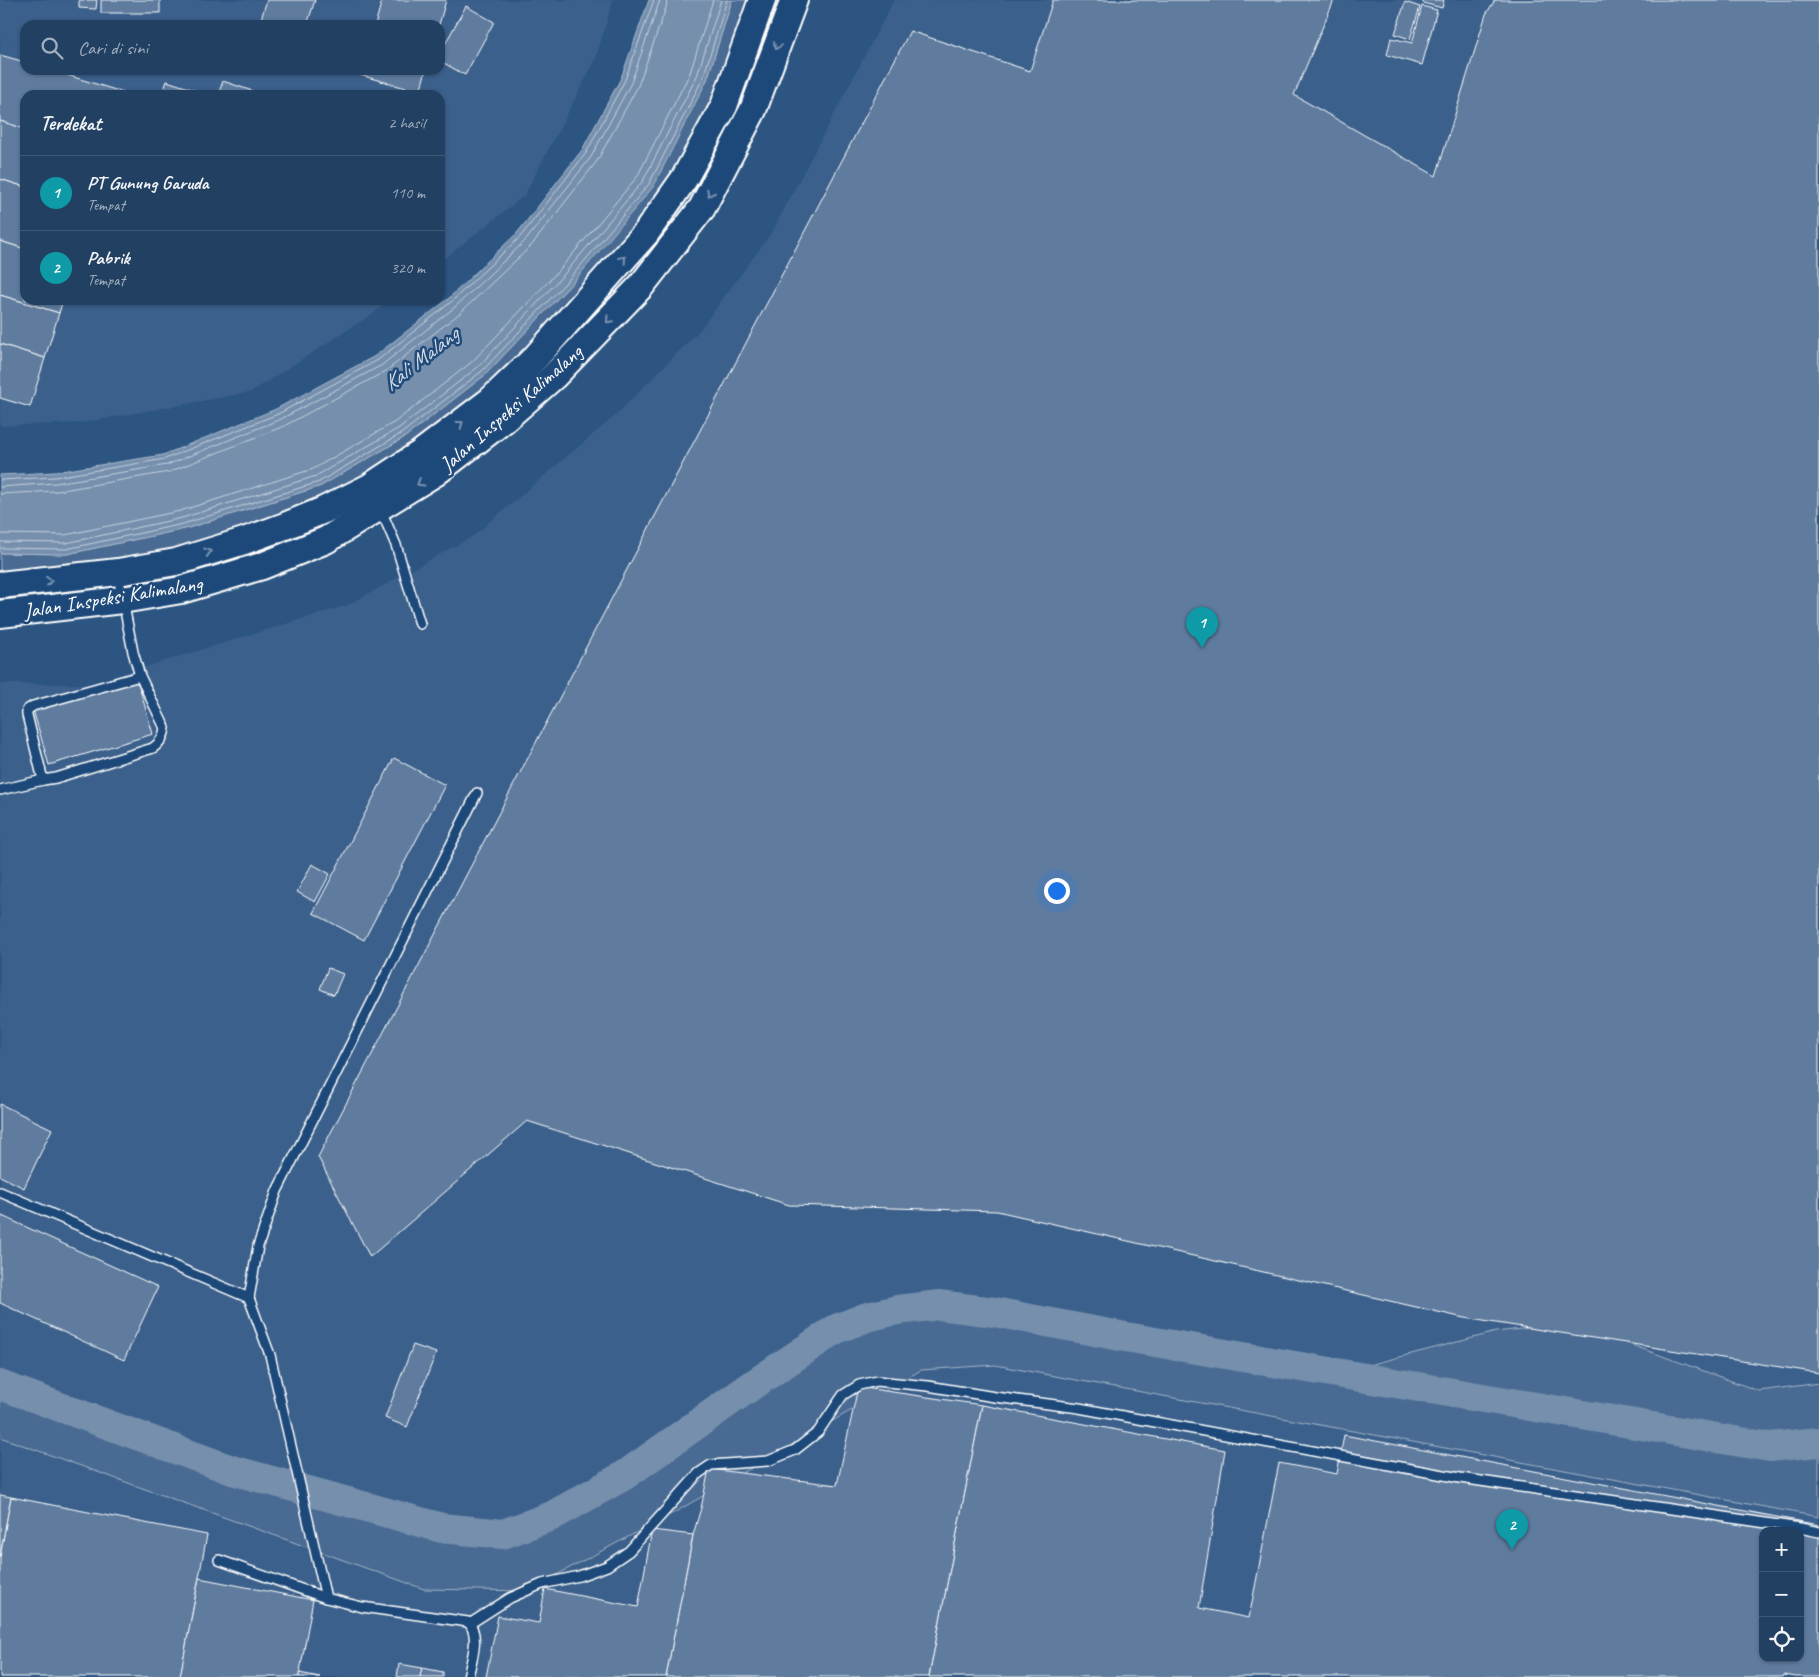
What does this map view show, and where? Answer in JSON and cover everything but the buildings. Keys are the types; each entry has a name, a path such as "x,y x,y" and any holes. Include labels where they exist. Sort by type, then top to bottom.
{"main road":[{"name":"Jalan Inspeksi Kalimalang","path":"0,614 122,600 181,590 262,566 326,540 421,453 491,400 536,357 646,233 684,179 724,106 762,0"},
{"name":"Jalan Inspeksi Kalimalang","path":"0,585 118,572 176,562 244,541 324,510 374,498 435,473 505,419 554,376 640,286 702,208 753,110 794,0"},
{"path":"646,233 667,251"},
{"path":"536,357 554,376"}],"lane":[{"path":"374,498 396,546 420,624"},
{"path":"0,790 56,778 153,748 159,744 165,728 140,676 122,600 118,572"},
{"path":"43,780 27,716 28,710 33,706 140,676"},
{"path":"326,1598 270,1355 249,1298 258,1246 276,1191 478,793"},
{"path":"0,1192 249,1298"},
{"path":"219,1560 326,1598 362,1607 456,1620 471,1624 510,1598 542,1584 579,1576 607,1566 629,1551 699,1473 711,1465 768,1461 795,1450 818,1432 843,1395 859,1385 877,1381 928,1386 1079,1408 1460,1478 1819,1532"},
{"path":"468,1677 475,1640 471,1624"}],"shaded area":[{"path":"0,0 613,0 595,61 524,196 445,258 445,90 20,90 20,305 384,305 251,392 81,423 0,426"},
{"path":"732,0 794,0 667,251 646,233 435,473 262,566 0,613 0,553 67,554 185,529 321,486 405,437 485,375 575,280 707,80"},
{"path":"894,0 1819,0 1819,1383 1759,1391 1571,1323 1496,1332 1338,1373 939,1305 892,1311 867,1317 836,1329 765,1376 623,1477 552,1516 503,1534 442,1528 232,1470 0,1385 0,684 89,684 348,605 473,536 616,415 699,331 772,232"},
{"path":"939,1305 990,1312 1436,1391 1338,1373 1496,1332 1571,1323 1759,1391 1819,1383 1819,1517 995,1365 921,1370 677,1511 526,1591 424,1589 0,1437 0,1385 232,1470 442,1528 503,1534 552,1516 623,1477 836,1329 867,1317 892,1311"},
{"path":"996,1365 1819,1517 1819,1677 0,1677 0,1437 424,1589 677,1511 921,1369"}],"water":[{"name":"Kali Malang","path":"649,0 732,0 707,80 653,187 575,280 485,375 405,437 321,486 185,529 67,554 0,553 0,475 55,472 163,455 276,409 375,356 440,305 445,305 445,301 518,232 582,150 621,78"}],"waterway":[{"path":"0,1385 232,1470 442,1528 503,1534 552,1516 625,1475 836,1329 867,1317 897,1310 939,1305 994,1312 1120,1336 1770,1447 1819,1442"}],"place":[{"name":"PT Gunung Garuda","path":"1202,648"},
{"name":"Pabrik","path":"1512,1550"}]}
